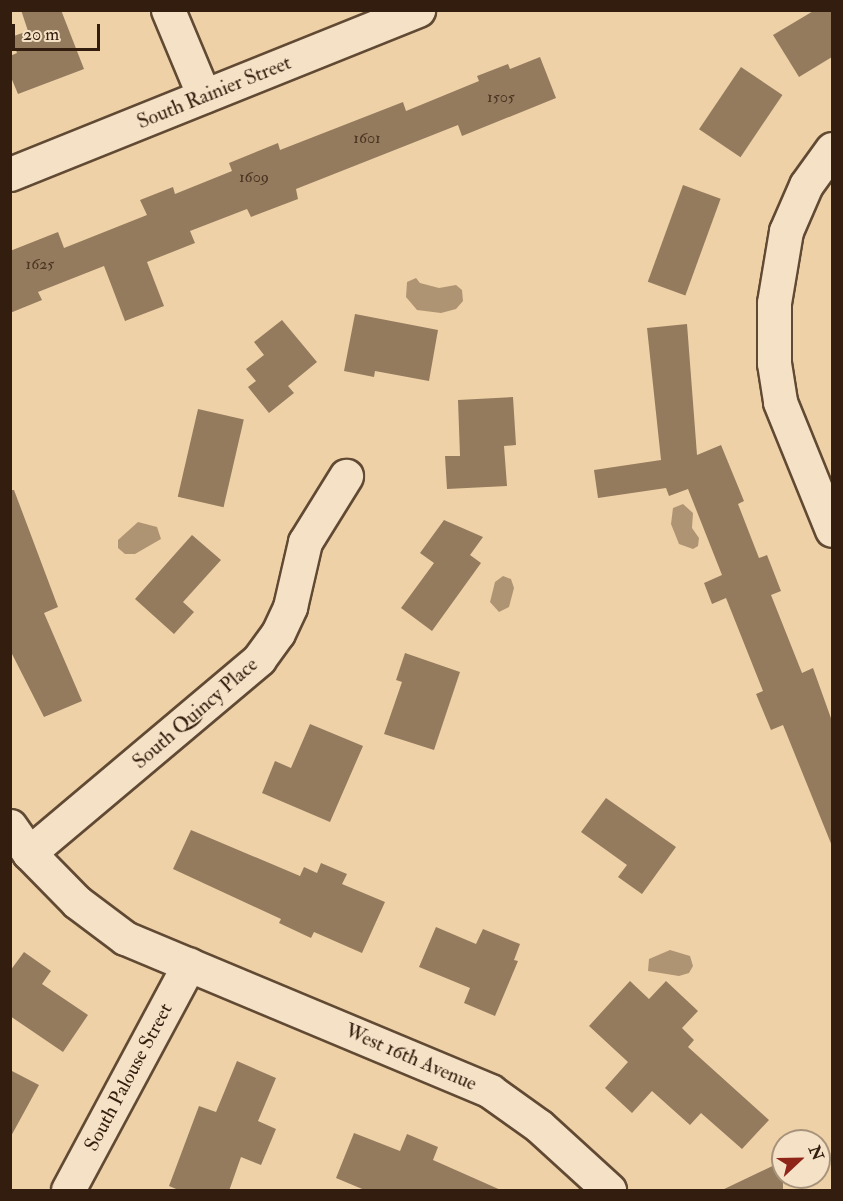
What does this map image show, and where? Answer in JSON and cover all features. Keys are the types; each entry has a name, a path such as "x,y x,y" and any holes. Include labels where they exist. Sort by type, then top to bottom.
{"street":[{"path":"168,10 204,96"},
{"name":"South Rainier Street","path":"10,174 418,10"},
{"path":"832,149 806,185 786,231 774,303 774,363 780,402 832,530"},
{"name":"South Quincy Place","path":"20,840 259,659 290,606 305,542 346,476"},
{"name":"West 16th Avenue","path":"20,840 77,902 125,938 490,1091 539,1126 609,1191"},
{"name":"South Palouse Street","path":"68,1191 189,964"}],"shaded area":[{"path":"416,278 420,283 439,288 456,285 462,290 463,301 456,309 441,313 417,310 406,297 407,282"},
{"path":"683,504 693,513 692,528 699,538 698,546 693,549 679,544 671,524 673,508"},
{"path":"138,522 157,527 161,539 135,554 125,554 118,548 118,540"},
{"path":"503,576 511,579 514,588 509,607 499,612 490,602 495,582"},
{"path":"670,950 690,956 693,966 689,973 679,976 648,971 649,959"}],"building":[{"path":"21,10 61,10 84,69 18,94 10,75 10,56 17,53 11,37 28,31"},
{"path":"815,10 832,10 832,57 799,77 773,35"},
{"path":"540,57 556,98 462,136 458,125 296,189 298,199 251,217 247,209 190,231 195,243 147,262 164,306 125,321 104,266 38,292 42,300 10,313 10,251 58,232 64,248 147,215 140,200 173,187 175,194 232,171 229,163 278,143 280,150 403,102 406,111 479,81 477,76 508,64 510,69"},
{"path":"741,67 782,95 741,157 699,129"},
{"path":"683,185 721,199 685,295 648,282"},
{"path":"355,314 438,330 429,381 375,371 374,377 344,371"},
{"path":"282,320 317,362 288,386 294,393 269,413 248,387 256,381 246,369 264,355 254,342"},
{"path":"687,324 697,455 721,445 744,501 738,504 759,558 767,555 781,591 771,595 802,673 813,668 832,721 832,846 783,725 771,730 756,694 763,691 726,598 712,604 704,583 722,575 688,489 669,496 666,488 598,498 594,470 661,460 647,328"},
{"path":"513,397 516,445 504,446 507,486 447,489 445,456 460,456 458,400"},
{"path":"198,409 244,420 224,507 178,497"},
{"path":"10,490 14,490 58,607 44,613 82,701 44,717 10,650"},
{"path":"444,520 483,537 470,555 481,563 432,631 401,608 434,563 420,553"},
{"path":"192,535 221,560 183,602 194,612 174,634 135,599"},
{"path":"405,653 460,672 434,750 384,734 402,682 396,680"},
{"path":"310,724 363,746 330,822 262,793 275,761 291,768"},
{"path":"606,798 676,847 642,894 618,877 627,865 581,832"},
{"path":"191,830 300,876 304,867 317,873 321,863 347,874 342,884 385,902 362,953 314,932 311,938 279,923 281,919 173,869"},
{"path":"436,927 476,944 483,929 520,944 514,960 518,961 495,1016 464,1003 470,988 419,967"},
{"path":"24,952 51,971 42,984 88,1015 63,1052 10,1016 10,971"},
{"path":"630,981 649,999 666,981 698,1011 682,1028 694,1040 688,1047 769,1120 742,1149 701,1113 690,1125 652,1091 632,1113 605,1088 628,1062 589,1026"},
{"path":"237,1061 276,1078 258,1121 276,1129 261,1165 241,1157 229,1191 181,1191 169,1186 199,1106 216,1112"},
{"path":"10,1070 39,1085 10,1138"},
{"path":"354,1133 400,1151 407,1134 438,1147 433,1160 503,1191 367,1191 336,1178"},
{"path":"771,1167 771,1189 783,1189 783,1191 720,1191"}]}
